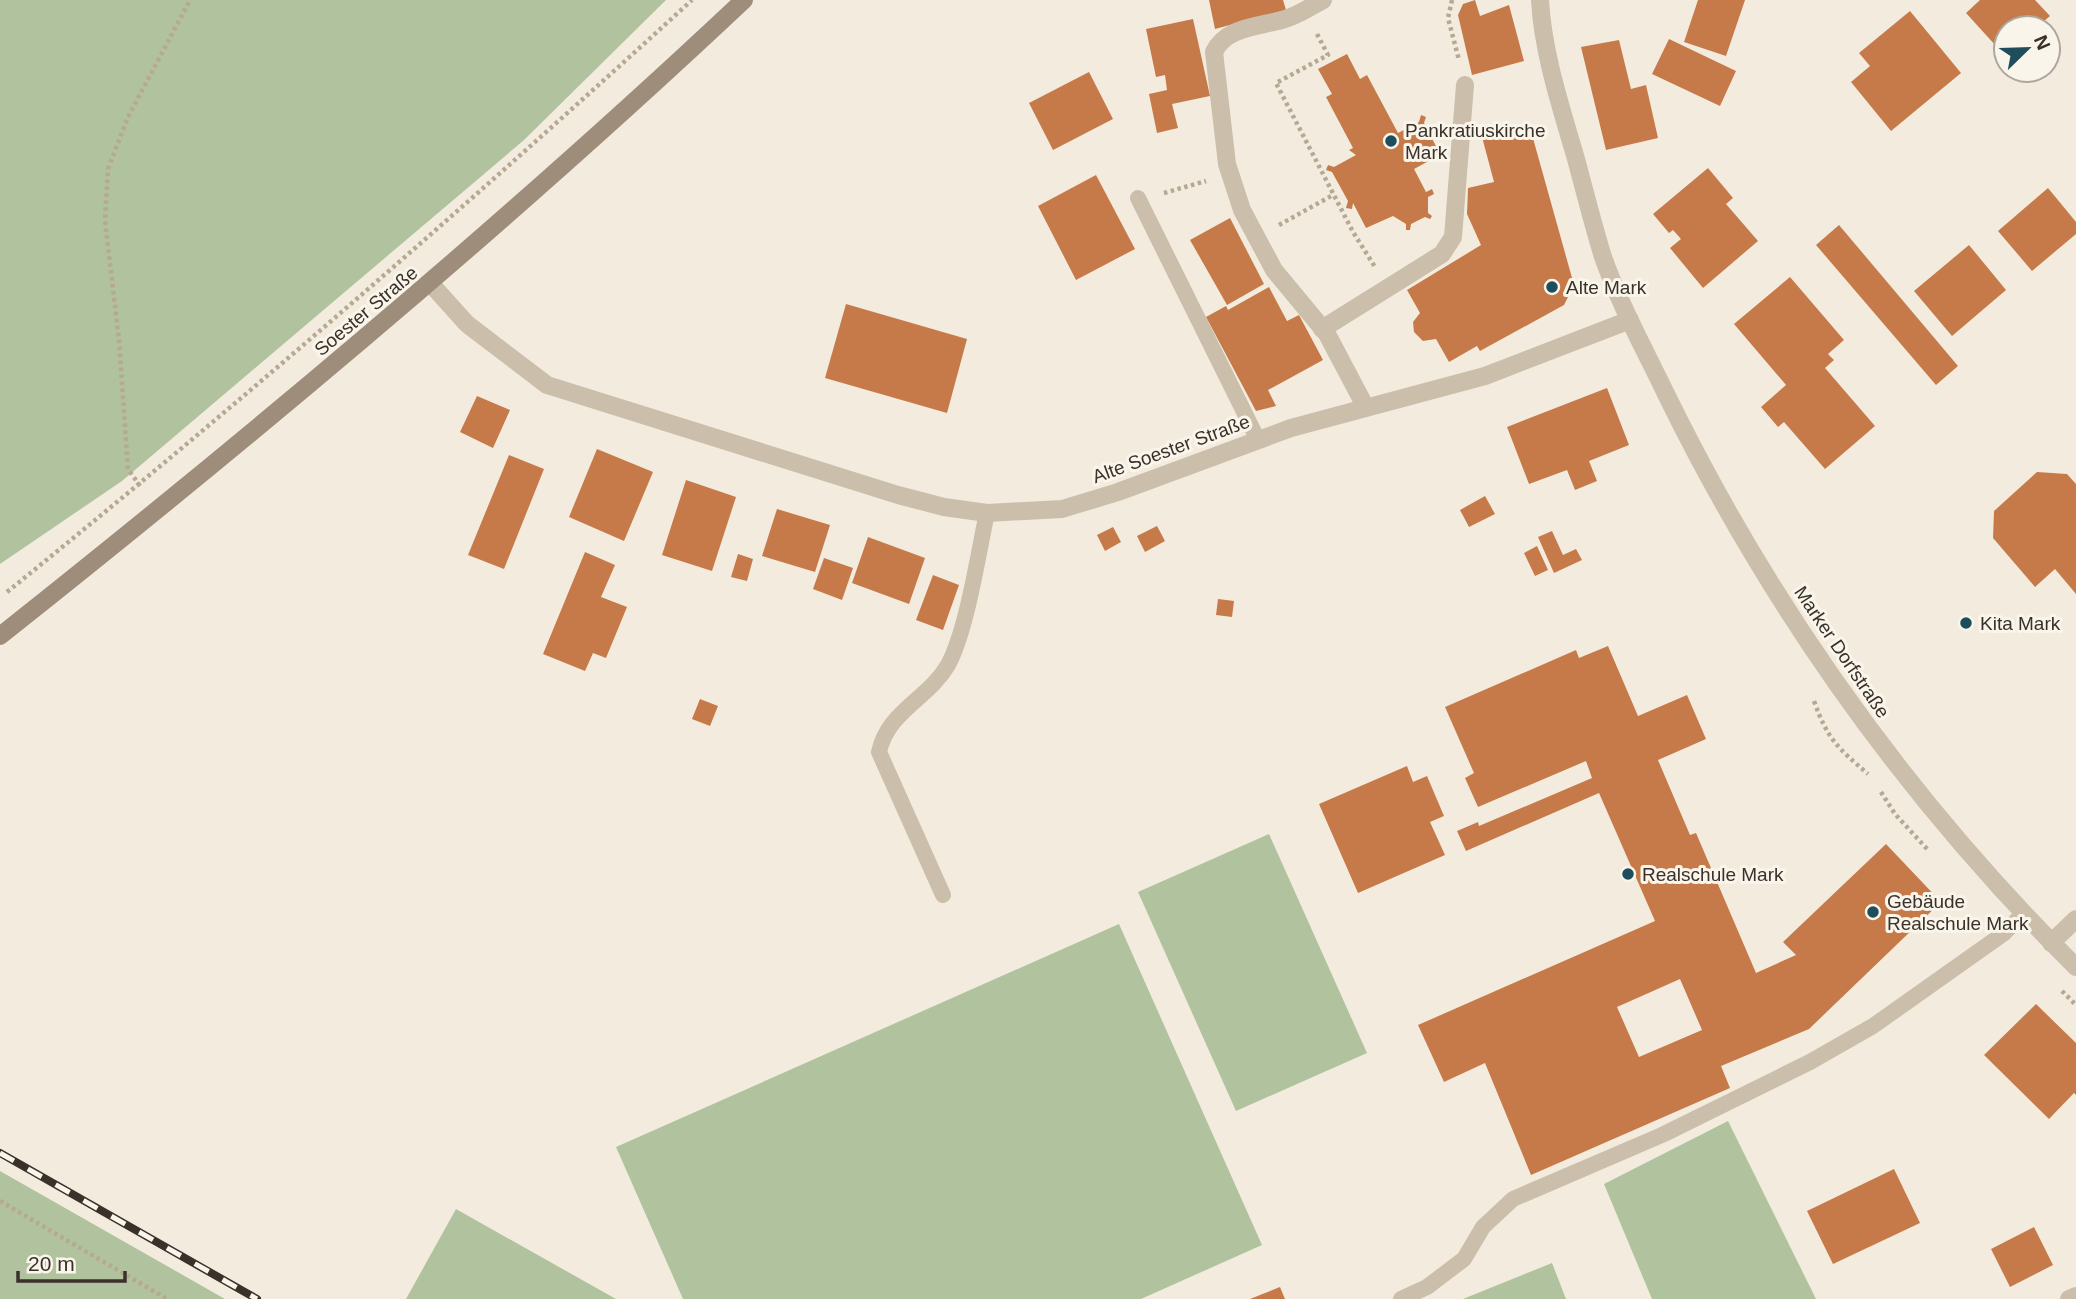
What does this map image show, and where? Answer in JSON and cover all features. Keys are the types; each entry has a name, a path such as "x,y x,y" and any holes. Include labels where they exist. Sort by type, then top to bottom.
{"main road":[{"name":"Soester Straße","path":"0,636 159,510 431,284 600,135 744,0"}],"street":[{"path":"1323,0 1288,18 1240,30 1219,41 1214,52 1230,173 1242,210 1274,270 1322,328 1365,406"},
{"path":"1540,0 1550,67 1604,258 1630,320"},
{"path":"1322,328 1443,254 1453,237 1457,217 1465,85"},
{"name":"Alte Soester Straße","path":"431,284 467,324 547,385 898,495 944,507 987,513 1062,509 1258,440 1365,406 1485,376 1630,320"},
{"name":"Marker Dorfstraße","path":"1630,320 1711,485 1839,688 1919,793 2023,914 2076,967"},
{"path":"2051,943 2076,919"},
{"path":"2069,1299 2076,1296"}],"lane":[{"path":"1138,198 1258,440"},
{"path":"943,895 879,752 883,733 948,664 957,642 987,513"},
{"path":"1401,1299 1427,1287 1464,1259 1483,1227 1513,1199 1662,1135 1820,1056 1873,1026 2003,934 2023,914"}],"path":[{"path":"140,485 128,469 119,340 104,221 107,169 128,117 190,0"},
{"path":"0,598 228,413 493,181 692,0"},
{"path":"1452,0 1448,18 1465,85"},
{"path":"1313,26 1328,55 1276,83 1367,257 1391,287"},
{"path":"1138,198 1230,173"},
{"path":"1257,237 1333,195"},
{"path":"0,1201 167,1299"}],"green space":[{"path":"0,0 666,0 524,140 122,481 0,564"},
{"path":"1269,834 1367,1053 1236,1111 1138,892"},
{"path":"1119,924 1262,1245 1141,1299 683,1299 616,1147"},
{"path":"1728,1121 1816,1299 1652,1299 1604,1184"},
{"path":"0,1171 225,1299 0,1299"},
{"path":"456,1209 616,1299 406,1299"},
{"path":"1552,1263 1566,1299 1463,1299"}],"building":[{"path":"1209,0 1283,0 1286,10 1215,29"},
{"path":"1475,0 1480,16 1509,5 1524,61 1472,75 1458,15 1463,4"},
{"path":"1698,0 1745,0 1726,56 1684,42"},
{"path":"1980,0 2035,0 2048,14 1992,14 1992,42 1966,13"},
{"path":"1910,11 1961,73 1891,131 1851,82 1870,66 1859,53"},
{"path":"1193,19 1210,96 1172,104 1178,128 1157,133 1149,94 1167,90 1165,75 1156,77 1146,29"},
{"path":"1669,39 1736,71 1720,106 1652,74"},
{"path":"1619,40 1631,89 1646,85 1658,138 1606,150 1581,47"},
{"name":"Pankratiuskirche Mark","path":"1347,54 1360,79 1367,75 1398,133 1419,122 1421,115 1426,117 1424,123 1439,152 1446,154 1445,158 1438,156 1414,169 1426,192 1432,189 1434,194 1428,197 1428,213 1432,216 1430,219 1425,217 1411,224 1410,230 1406,230 1406,224 1393,216 1366,228 1353,203 1352,209 1346,208 1348,201 1332,172 1326,170 1328,165 1334,167 1356,155 1349,150 1353,148 1326,97 1332,94 1318,69"},
{"path":"1089,72 1113,119 1053,150 1029,103"},
{"path":"1529,124 1574,285 1564,305 1480,351 1477,346 1449,362 1436,339 1423,341 1414,332 1413,322 1420,313 1407,290 1481,245 1467,214 1468,188 1494,182 1482,137"},
{"path":"1708,168 1733,198 1726,204 1758,241 1703,288 1670,248 1681,239 1673,230 1669,233 1653,214"},
{"path":"1096,175 1135,249 1076,280 1038,206"},
{"path":"2048,188 2076,222 2076,234 2032,271 1998,231"},
{"path":"1230,218 1264,284 1227,305 1190,240"},
{"path":"1839,225 1958,366 1936,385 1816,245"},
{"path":"1969,245 2006,290 1952,336 1914,291"},
{"path":"1790,277 1844,340 1828,354 1834,360 1825,368 1875,426 1825,469 1784,422 1778,427 1761,407 1786,385 1734,324"},
{"path":"1269,287 1287,321 1299,315 1323,360 1268,390 1276,406 1256,411 1206,317 1226,306 1228,310"},
{"path":"846,304 967,339 947,413 825,378"},
{"path":"1607,388 1629,445 1589,461 1597,481 1575,490 1567,470 1529,484 1507,427"},
{"path":"477,396 510,410 493,448 460,432"},
{"path":"597,449 653,472 624,541 569,517"},
{"path":"509,455 544,469 504,569 468,555"},
{"path":"2037,472 2067,474 2076,484 2076,594 2055,569 2035,587 1993,538 1994,511"},
{"path":"686,480 736,497 712,571 662,555"},
{"path":"1485,496 1495,514 1469,527 1460,510"},
{"path":"777,509 830,525 815,572 762,556"},
{"path":"1157,526 1165,541 1145,552 1137,536"},
{"path":"1113,527 1121,542 1105,551 1097,535"},
{"path":"1552,531 1563,555 1576,549 1582,560 1554,573 1538,537"},
{"path":"868,537 925,558 909,604 852,583"},
{"path":"1537,546 1548,570 1535,576 1524,553"},
{"path":"585,552 615,565 601,597 627,607 606,658 593,653 585,671 543,654"},
{"path":"738,554 753,559 747,581 731,577"},
{"path":"824,558 853,568 842,600 813,589"},
{"path":"933,575 959,585 943,630 916,620"},
{"path":"1218,599 1234,601 1232,617 1216,615"},
{"name":"Gebäude Realschule Mark","path":"1608,646 1638,716 1687,695 1706,739 1658,760 1690,835 1696,833 1756,973 1796,955 1783,942 1886,844 1941,902 1809,1029 1721,1066 1730,1088 1531,1175 1485,1063 1444,1082 1418,1025 1655,921 1599,793 1466,851 1457,831 1478,822 1479,826 1592,778 1586,761 1478,807 1465,778 1474,773 1445,707 1576,650 1579,658","holes":["1680,979 1702,1030 1639,1057 1617,1007"]},
{"path":"700,699 718,706 710,726 692,719"},
{"path":"1407,766 1413,782 1427,776 1444,816 1430,822 1445,855 1358,893 1319,804"},
{"path":"2036,1004 2076,1043 2076,1095 2074,1093 2049,1119 1984,1055"},
{"path":"1894,1169 1920,1223 1833,1264 1807,1211"},
{"path":"2034,1227 2053,1265 2010,1287 1991,1249"},
{"path":"1280,1287 1285,1299 1250,1299"}],"railway":[{"path":"0,1153 257,1299"}],"place":[{"name":"Pankratiuskirche Mark","path":"1391,141"},
{"name":"Alte Mark","path":"1552,287"},
{"name":"Kita Mark","path":"1966,623"},
{"name":"Realschule Mark","path":"1628,874"},
{"name":"Gebäude Realschule Mark","path":"1873,912"}]}
